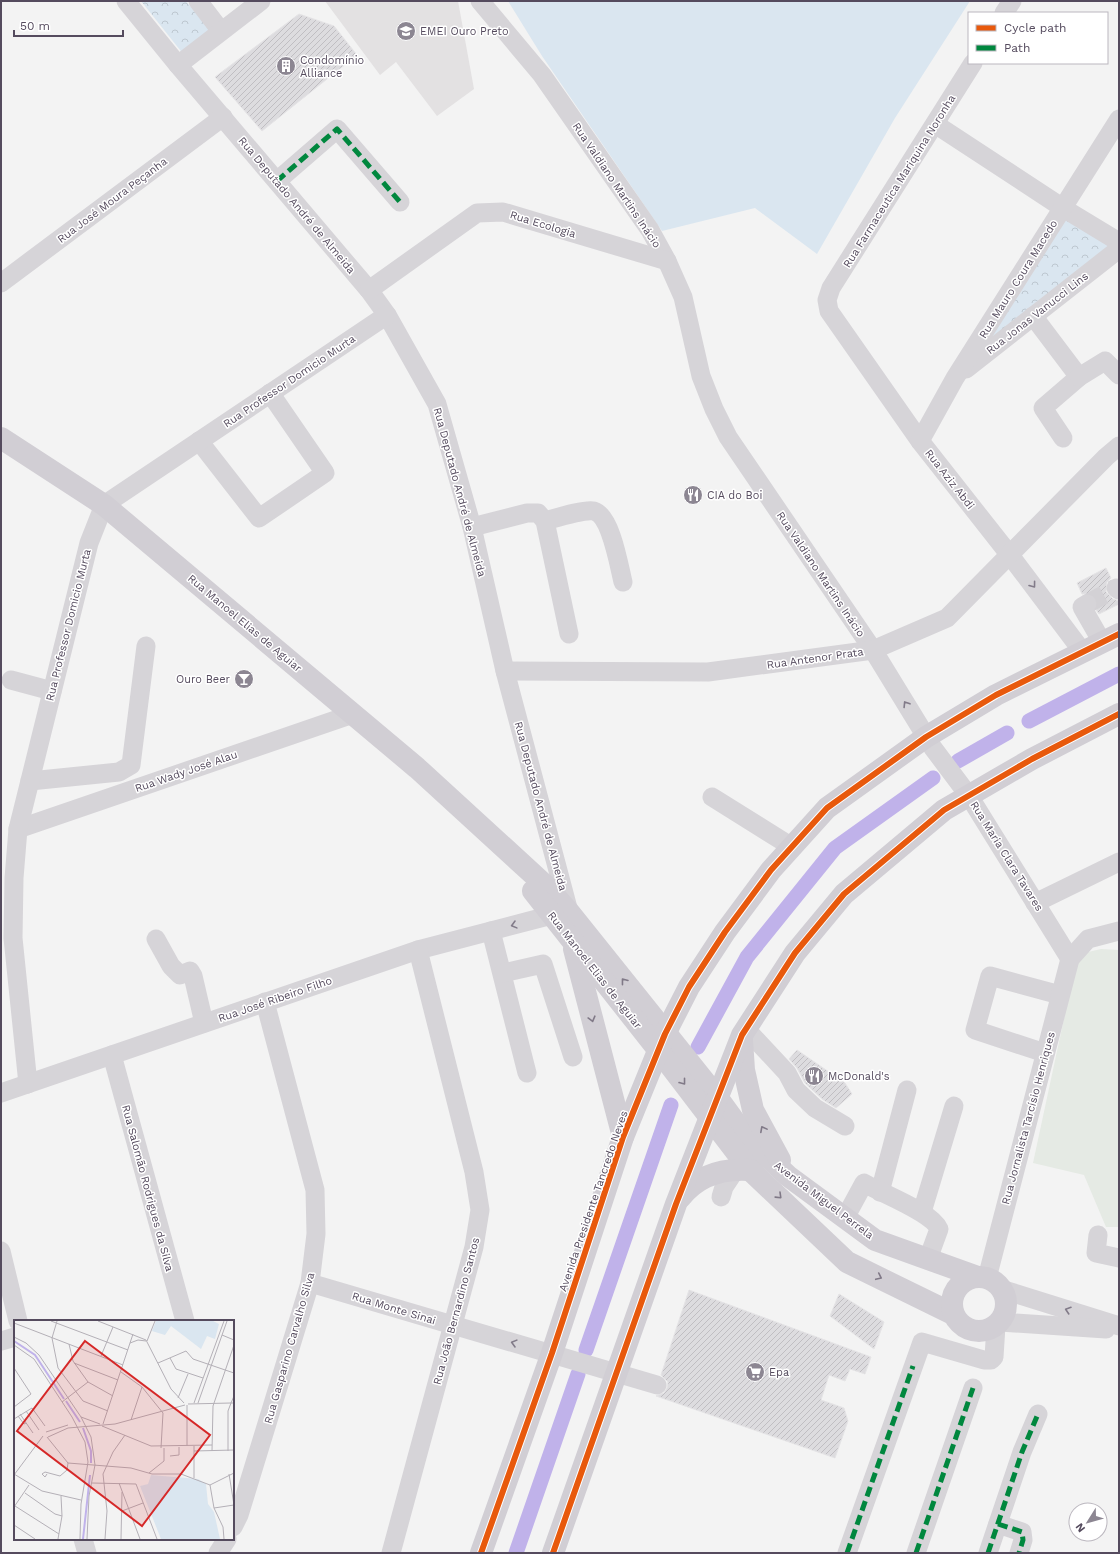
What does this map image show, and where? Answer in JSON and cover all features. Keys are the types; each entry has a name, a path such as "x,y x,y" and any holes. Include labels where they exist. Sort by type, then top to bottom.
{"main road":[{"name":"Rua Manoel Elias de Aguiar","path":"1,438 104,505 353,714 478,823 546,886 572,940 662,1042 717,1097"},
{"name":"Avenida Presidente Tancredo Neves","path":"481,1553 556,1355 623,1137 662,1042 689,987 725,932 771,870 827,808 932,745 996,695 1082,651 1111,638"},
{"path":"553,1553 607,1371 676,1204 717,1097 744,1032 795,953 844,894 944,810 964,788 1032,759 1119,714"},
{"name":"Rua Manoel Elias de Aguiar","path":"560,913 638,999 662,1042 710,1118"},
{"path":"572,940 623,1137"},
{"path":"638,999 654,1010 662,1012 670,1012 679,1008"},
{"path":"744,1032 744,1070 753,1110 788,1176"},
{"name":"Avenida Miguel Perrela","path":"717,1097 746,1137 788,1176 875,1240 988,1281"},
{"name":"Avenida Miguel Perrela","path":"710,1118 743,1170 847,1262 953,1314"},
{"path":"676,1204 685,1192 708,1175 722,1171 743,1170"},
{"path":"847,1262 866,1256 871,1250 875,1240"},
{"path":"988,1281 1005,1297 1006,1306 1004,1315 998,1324 980,1332 971,1331 960,1324 953,1314 952,1297 956,1289 962,1283 988,1281"}],"street":[{"name":"Rua Deputado André de Almeida","path":"126,1 178,65 368,290 387,315 437,404 472,528 560,913"},
{"path":"198,1 221,31"},
{"path":"178,65 261,1"},
{"name":"Rua Valdiano Martins Inácio","path":"480,1 542,75 650,230 667,261 682,298 701,376 714,409 728,437 873,650 932,745"},
{"path":"1005,12 1012,1"},
{"name":"Rua Farmaceutica Mariquina Noronha","path":"827,300 831,288 972,64"},
{"name":"Rua José Moura Peçanha","path":"1,283 223,117"},
{"name":"Rua Mauro Coura Macedo","path":"920,441 955,378 1119,119"},
{"path":"935,124 1063,208 1119,242"},
{"path":"277,181 337,129 400,202"},
{"name":"Rua Ecologia","path":"368,290 477,213 503,212 667,261"},
{"name":"Rua Jonas Vanucci Lins","path":"955,378 1119,249"},
{"name":"Rua Aziz Abdi","path":"827,300 829,311 834,321 920,441 1009,554 1082,651"},
{"name":"Rua Professor Domicio Murta","path":"28,1084 13,938 7,913 14,878 18,829 88,543 104,505 387,315"},
{"path":"1033,316 1079,378"},
{"path":"1063,438 1043,408 1079,378 1105,361 1119,375"},
{"path":"200,441 259,518 325,474 270,393"},
{"name":"Rua Antenor Prata","path":"505,671 708,672 873,650 947,618 1009,554 1119,446"},
{"path":"545,520 594,511 602,517 608,526 623,582"},
{"path":"472,528 527,513 538,513 545,520 569,634"},
{"path":"1087,604 1082,607 1111,638"},
{"path":"30,782 119,772 132,765 146,646"},
{"path":"11,680 52,691"},
{"name":"Rua Wady José Alau","path":"18,829 353,714"},
{"name":"Rua Maria Clara Tavares","path":"932,745 964,788 1070,959"},
{"path":"712,797 792,847"},
{"path":"1035,903 1119,862"},
{"name":"Rua José Ribeiro Filho","path":"1,1093 418,950 560,913"},
{"path":"491,931 503,973 527,1073"},
{"path":"1070,959 1088,939 1119,931"},
{"path":"156,939 171,966 180,975 190,971 193,976 204,1023"},
{"name":"Rua João Bernardino Santos","path":"391,1553 474,1247 480,1210 474,1172 418,950"},
{"name":"Rua Jornalista Tarcísio Henriques","path":"988,1281 1070,959"},
{"path":"503,973 543,964 573,1057"},
{"path":"1045,1053 975,1030 990,976 1060,995"},
{"name":"Rua Gasparino Carvalho Silva","path":"236,1521 310,1283 316,1234 315,1190 265,1002"},
{"path":"744,1032 787,1073 796,1090 815,1108 845,1126"},
{"name":"Rua Salomão Rodrigues da Silva","path":"112,1055 185,1320"},
{"path":"880,1192 907,1090"},
{"path":"922,1212 954,1106"},
{"path":"721,1197 724,1187 743,1170"},
{"path":"845,1218 864,1183 922,1212 936,1222 939,1229 928,1259"},
{"path":"1098,1236 1096,1253 1119,1258"},
{"path":"1,1251 18,1320"},
{"name":"Avenida Miguel Perrela","path":"988,1281 1119,1327"},
{"name":"Rua Monte Sinai","path":"310,1283 655,1385"},
{"path":"847,1553 922,1342 984,1360 990,1360 994,1357 998,1324"},
{"name":"Avenida Miguel Perrela","path":"998,1324 1119,1327"},
{"path":"1,1341 14,1337"},
{"path":"916,1553 973,1388"},
{"path":"988,1553 1038,1414"},
{"path":"234,1502 236,1521"},
{"path":"998,1524 1022,1532 1024,1540 1019,1553"},
{"path":"83,1540 87,1553"},
{"path":"218,1553 226,1540"}],"shaded area":[{"name":"EMEI Ouro Preto","path":"325,1 458,1 474,89 437,116 396,62 380,75"},
{"path":"1101,949 1119,950 1119,1227 1106,1227 1084,1175 1033,1163 1077,958 1088,952"}],"green space":[{"path":"141,1 186,1 212,33 184,55"},
{"path":"508,1 970,1 895,118 817,254 755,208 662,231 542,56"},
{"path":"1063,208 1119,242 955,378"}],"building":[{"name":"Condomínio Alliance","path":"299,14 334,26 357,55 262,131 215,77"},
{"path":"1106,568 1111,578 1107,582 1106,592 1113,599 1119,601 1119,604 1099,614 1096,610 1098,604 1096,598 1092,594 1082,594 1077,583"},
{"name":"McDonald's","path":"797,1050 845,1083 852,1094 836,1108 822,1099 805,1083 797,1068 789,1059"},
{"name":"Epa","path":"689,1290 871,1357 865,1374 850,1369 845,1381 829,1375 821,1400 844,1408 848,1421 835,1458 656,1396 664,1393 667,1388 668,1382 661,1375"},
{"path":"839,1294 884,1322 874,1349 830,1316"}],"waterway":[{"path":"1029,721 1119,674"},
{"path":"958,761 1007,733"},
{"path":"698,1047 747,957 835,848 933,778"},
{"path":"586,1350 671,1105"},
{"path":"516,1553 578,1374"}],"tunnel":[{"path":"1087,604 1116,588"}],"marked path":[{"path":"277,181 337,129 400,202"},
{"path":"847,1553 913,1366"},
{"path":"916,1553 973,1388"},
{"path":"988,1553 1022,1452 1038,1414"},
{"path":"998,1524 1022,1532 1023,1540 1019,1553"}],"cycle path":[{"path":"481,1553 552,1353 623,1137 665,1034 689,987 725,932 771,870 827,808 926,737 996,695 1119,634"},
{"path":"553,1553 676,1204 742,1035 795,953 844,894 944,810 1032,759 1119,714"}],"place":[{"name":"EMEI Ouro Preto","path":"406,31"},
{"name":"Condomínio Alliance","path":"286,66"},
{"name":"CIA do Boi","path":"693,495"},
{"name":"Ouro Beer","path":"244,679"},
{"name":"McDonald's","path":"814,1076"},
{"name":"Epa","path":"755,1372"}]}
